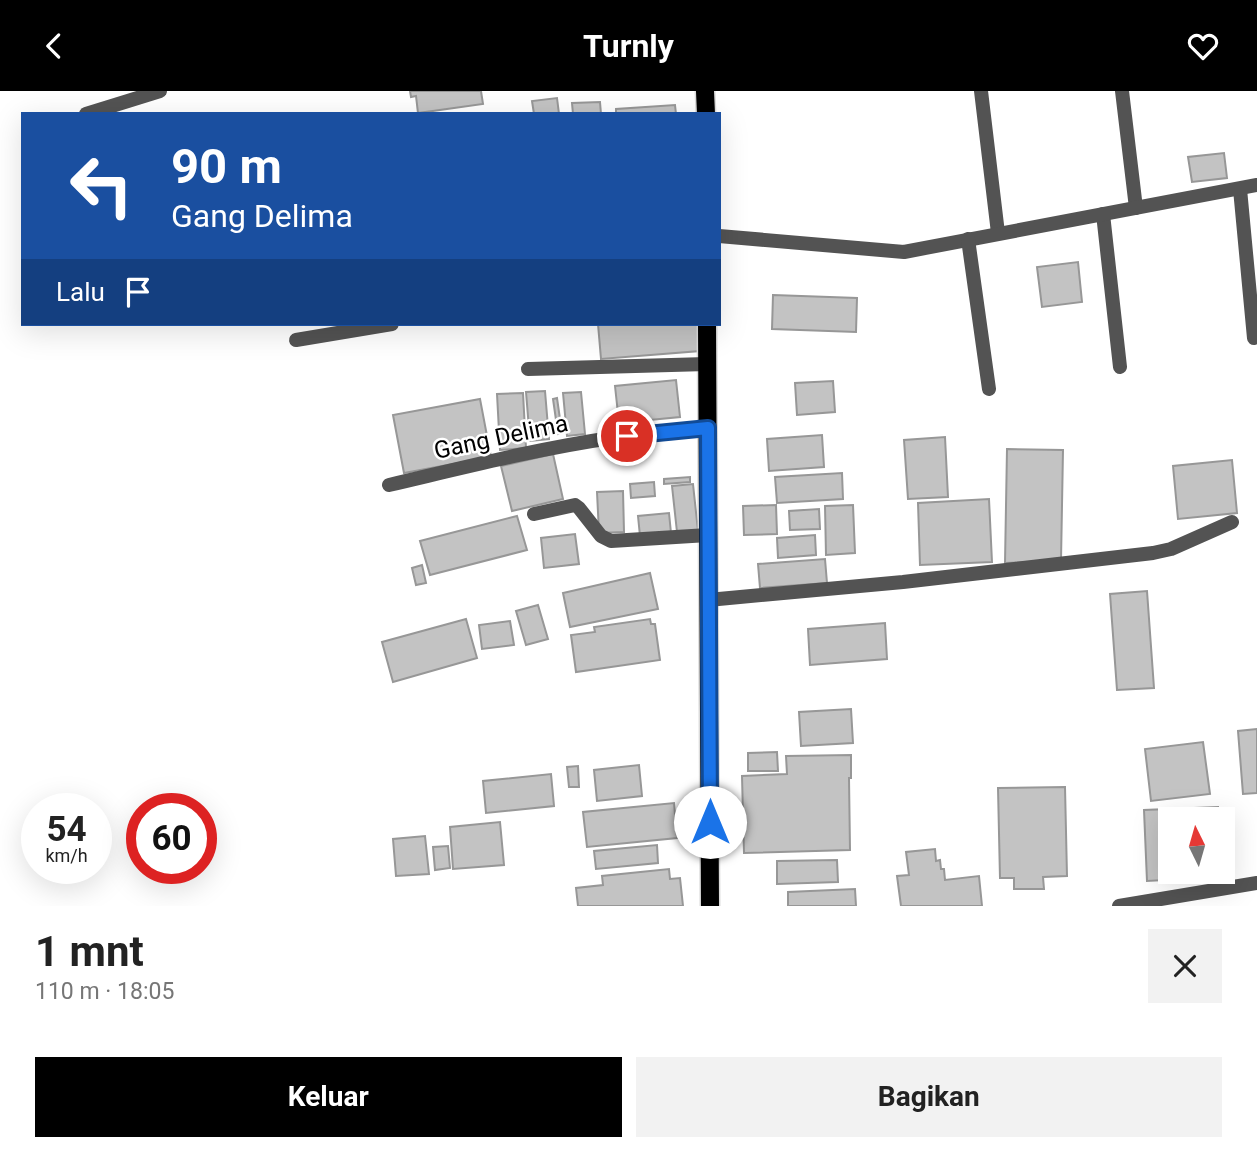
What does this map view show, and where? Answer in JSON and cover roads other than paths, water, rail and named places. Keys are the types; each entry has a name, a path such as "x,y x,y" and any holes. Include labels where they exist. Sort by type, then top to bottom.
{"main road":[{"path":"705,91 706,112"},
{"path":"707,326 709,906"}],"street":[{"path":"92,112 160,91"},
{"path":"981,91 998,233"},
{"path":"1122,91 1136,208"},
{"path":"721,236 904,252 1257,185"},
{"path":"1240,189 1254,338"},
{"path":"1103,214 1120,367"},
{"path":"968,239 989,389"},
{"path":"296,339 379,326"},
{"path":"528,369 707,364"},
{"name":"Gang Delima","path":"389,485 562,446 708,428"},
{"path":"534,514 575,505 601,536 611,541 708,535"},
{"path":"708,600 917,581 1153,553 1231,522"},
{"path":"1119,906 1257,883"}]}
